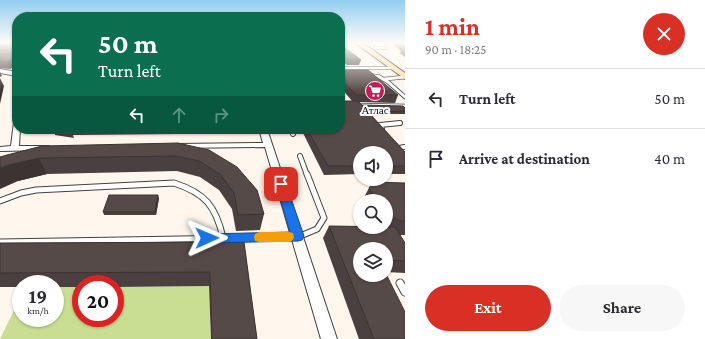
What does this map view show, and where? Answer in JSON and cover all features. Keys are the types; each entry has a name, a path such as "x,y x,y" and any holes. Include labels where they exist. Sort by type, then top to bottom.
{"main road":[{"path":"380,59 405,77"},
{"path":"391,59 405,68"}],"street":[{"path":"0,71 12,73"},
{"path":"15,148 16,134"},
{"path":"265,134 298,236 329,339"},
{"path":"165,146 268,145"},
{"path":"0,149 55,148"}],"lane":[{"path":"345,67 392,68"},
{"path":"363,74 376,75 385,79 404,96"},
{"path":"385,79 405,77"},
{"path":"353,105 405,106"},
{"path":"384,133 380,125 400,124"},
{"path":"394,143 403,152"},
{"path":"399,148 405,147"},
{"path":"0,242 298,236 315,231 323,223 324,218 300,156"},
{"path":"0,201 21,193 36,190 174,184 195,191 211,204 220,222 223,238"},
{"path":"400,283 405,292"}],"green space":[{"path":"209,286 211,339 0,339 12,314 12,327 64,327 64,287 72,287 72,327 124,327 124,287"}],"building":[{"path":"0,59 12,59 7,62 0,61"},
{"path":"347,59 361,60 349,60"},
{"path":"345,70 368,70 398,95 356,95 345,83"},
{"path":"345,101 358,101 405,152 405,166 393,166 393,146 353,146 353,166 328,166 310,134 345,134"},
{"path":"362,105 403,106 405,111 368,112"},
{"path":"178,143 209,150 237,167 257,190 264,214 238,215 234,193 220,174 199,161 176,156 39,158 0,168 0,157 42,146"},
{"path":"393,183 405,183 405,221 400,221 393,217 393,194 373,194 369,188 371,186 393,186"},
{"path":"109,195 158,195 155,212 103,212"},
{"path":"329,226 353,226 353,234 393,234 393,227 395,227 405,243 405,261 393,260 393,242 353,242 353,282 390,282 405,312 405,339 374,339"},
{"path":"244,242 257,339 212,339 210,272 0,273 0,243"}],"slow traffic":[{"path":"259,237 289,237"}],"place":[{"name":"Атлас","path":"375,91"}],"route":[{"path":"207,238 298,236 281,184"}]}
